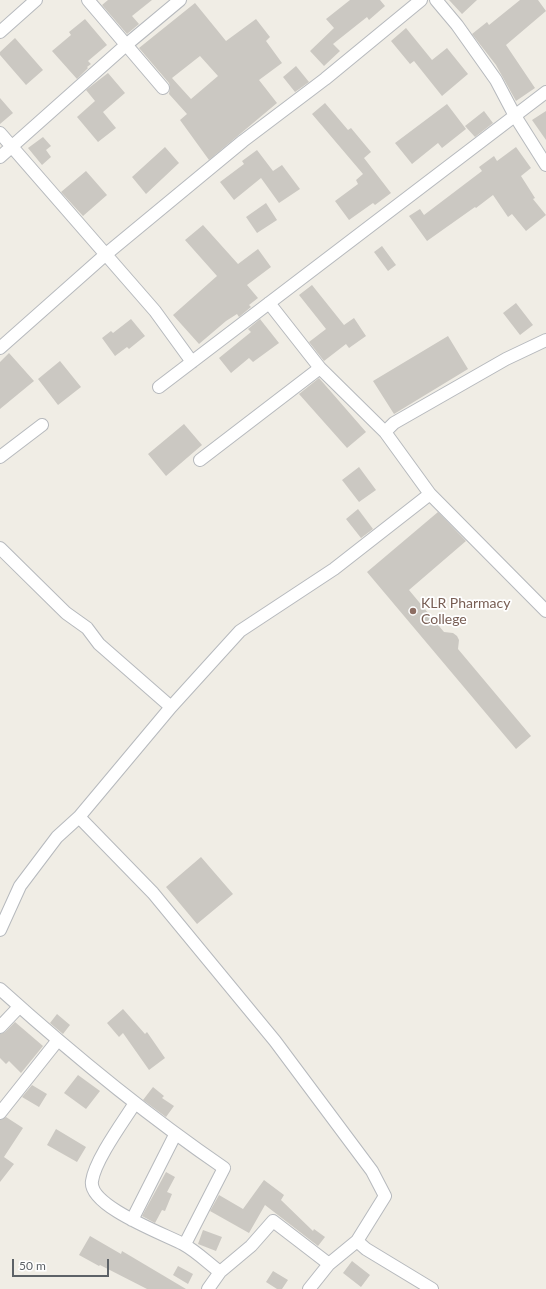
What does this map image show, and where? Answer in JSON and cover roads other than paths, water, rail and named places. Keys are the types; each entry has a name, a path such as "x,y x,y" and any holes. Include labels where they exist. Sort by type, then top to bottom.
{"street":[{"path":"0,32 36,0"},
{"path":"88,0 163,88"},
{"path":"0,157 126,45 180,0"},
{"path":"0,348 105,255 242,141 325,79 421,0"},
{"path":"436,0 457,25 496,80 515,116 546,165"},
{"path":"159,387 546,92"},
{"path":"0,133 155,311 192,362"},
{"path":"269,303 320,368 385,432 430,494 546,611"},
{"path":"385,432 394,423 506,359 546,340"},
{"path":"200,460 320,368"},
{"path":"0,456 42,425"},
{"path":"0,930 20,886 57,837 79,818 171,707 240,631 334,569 430,494"},
{"path":"0,548 66,613 87,628 99,644 171,707"},
{"path":"79,818 153,893 275,1041 372,1171 385,1196 357,1241 329,1264 309,1289"},
{"path":"0,989 58,1040 175,1135 224,1168 185,1244"},
{"path":"0,1027 20,1007"},
{"path":"0,1113 58,1040"},
{"path":"135,1103 98,1164 92,1180 92,1188 98,1197 132,1220 185,1244 220,1272"},
{"path":"132,1220 175,1135"},
{"path":"208,1289 220,1272 251,1246 273,1221 329,1264"},
{"path":"357,1241 366,1249 432,1289"}],"place":[{"name":"KLR Pharmacy College","path":"413,611"}]}
